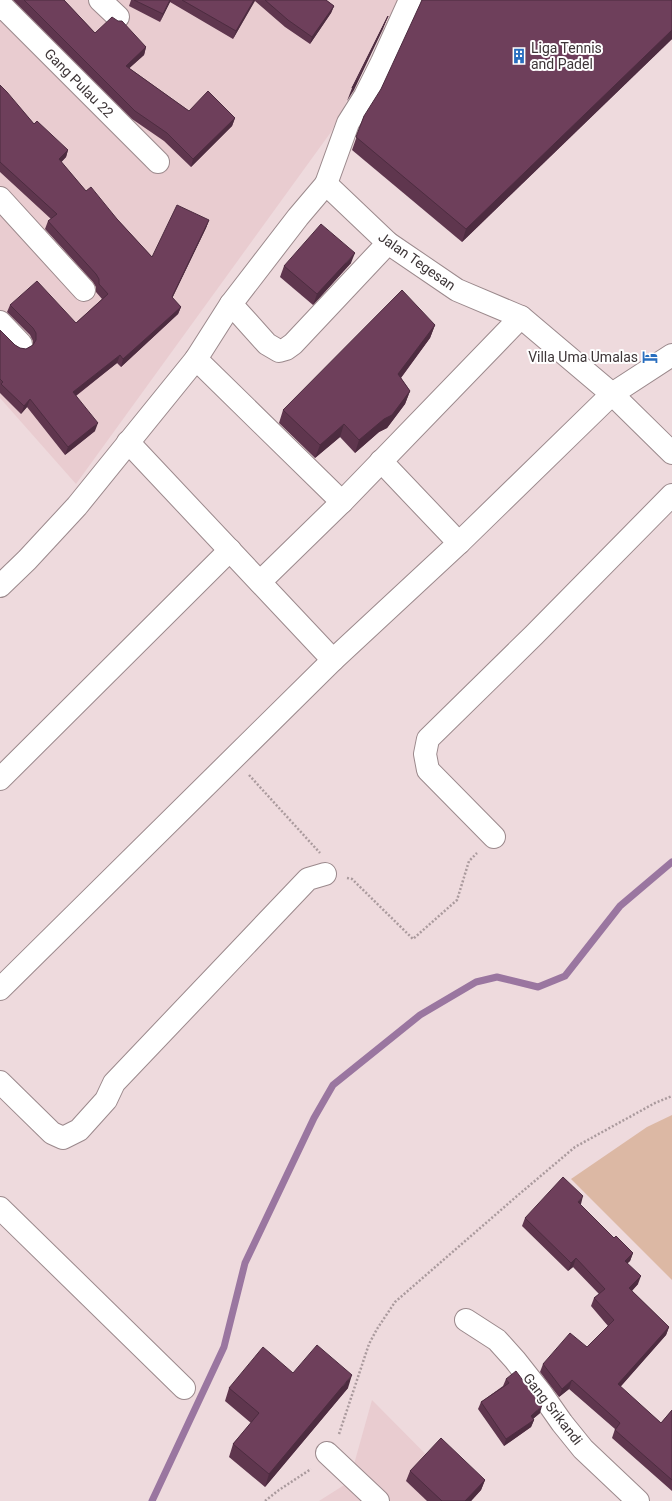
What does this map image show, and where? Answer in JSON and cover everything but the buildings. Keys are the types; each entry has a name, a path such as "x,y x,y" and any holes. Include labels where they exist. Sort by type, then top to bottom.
{"street":[{"path":"100,0 118,17"},
{"path":"0,586 27,560 76,506 196,359 231,304 298,217 326,184 348,123 365,96 410,0"},
{"name":"Gang Pulau 22","path":"0,4 158,162"},
{"name":"Jalan Tegesan","path":"326,184 388,243 457,290 521,317 612,394 672,453"},
{"path":"0,198 84,290"},
{"path":"231,304 267,344 279,351 286,349 293,344 388,243"},
{"path":"260,582 342,502 521,317"},
{"path":"0,322 21,344"},
{"path":"0,989 333,660 459,543 612,394 672,356"},
{"path":"196,359 342,502"},
{"path":"128,442 333,660"},
{"path":"381,461 459,543"},
{"path":"494,837 428,770 425,754 428,739 534,635 672,495"},
{"path":"0,778 230,550"},
{"path":"0,1082 52,1133 64,1138 79,1130 106,1100 114,1083 308,879 325,874"},
{"path":"0,1208 184,1388"},
{"name":"Gang Srikandi","path":"466,1320 496,1340 515,1360 541,1392 562,1423 583,1449 638,1501"},
{"path":"327,1453 378,1501"}],"path":[{"path":"233,759 322,855 325,874 352,879 413,939 457,900 469,861 494,837"},
{"path":"265,1501 306,1473 327,1453 339,1434 346,1417 369,1344 395,1302 575,1147 655,1103 672,1096"}],"shaded area":[{"path":"0,0 398,0 331,132 76,484 0,398"},
{"path":"672,1115 672,1280 571,1179 647,1127"},
{"path":"372,1400 472,1501 319,1501 349,1482"}],"waterway":[{"path":"152,1501 224,1347 245,1263 314,1118 333,1085 420,1015 476,982 497,977 538,987 565,976 620,906 672,862"}],"place":[{"name":"Liga Tennis and Padel","path":"519,56"},
{"name":"Villa Uma Umalas","path":"650,357"}]}
